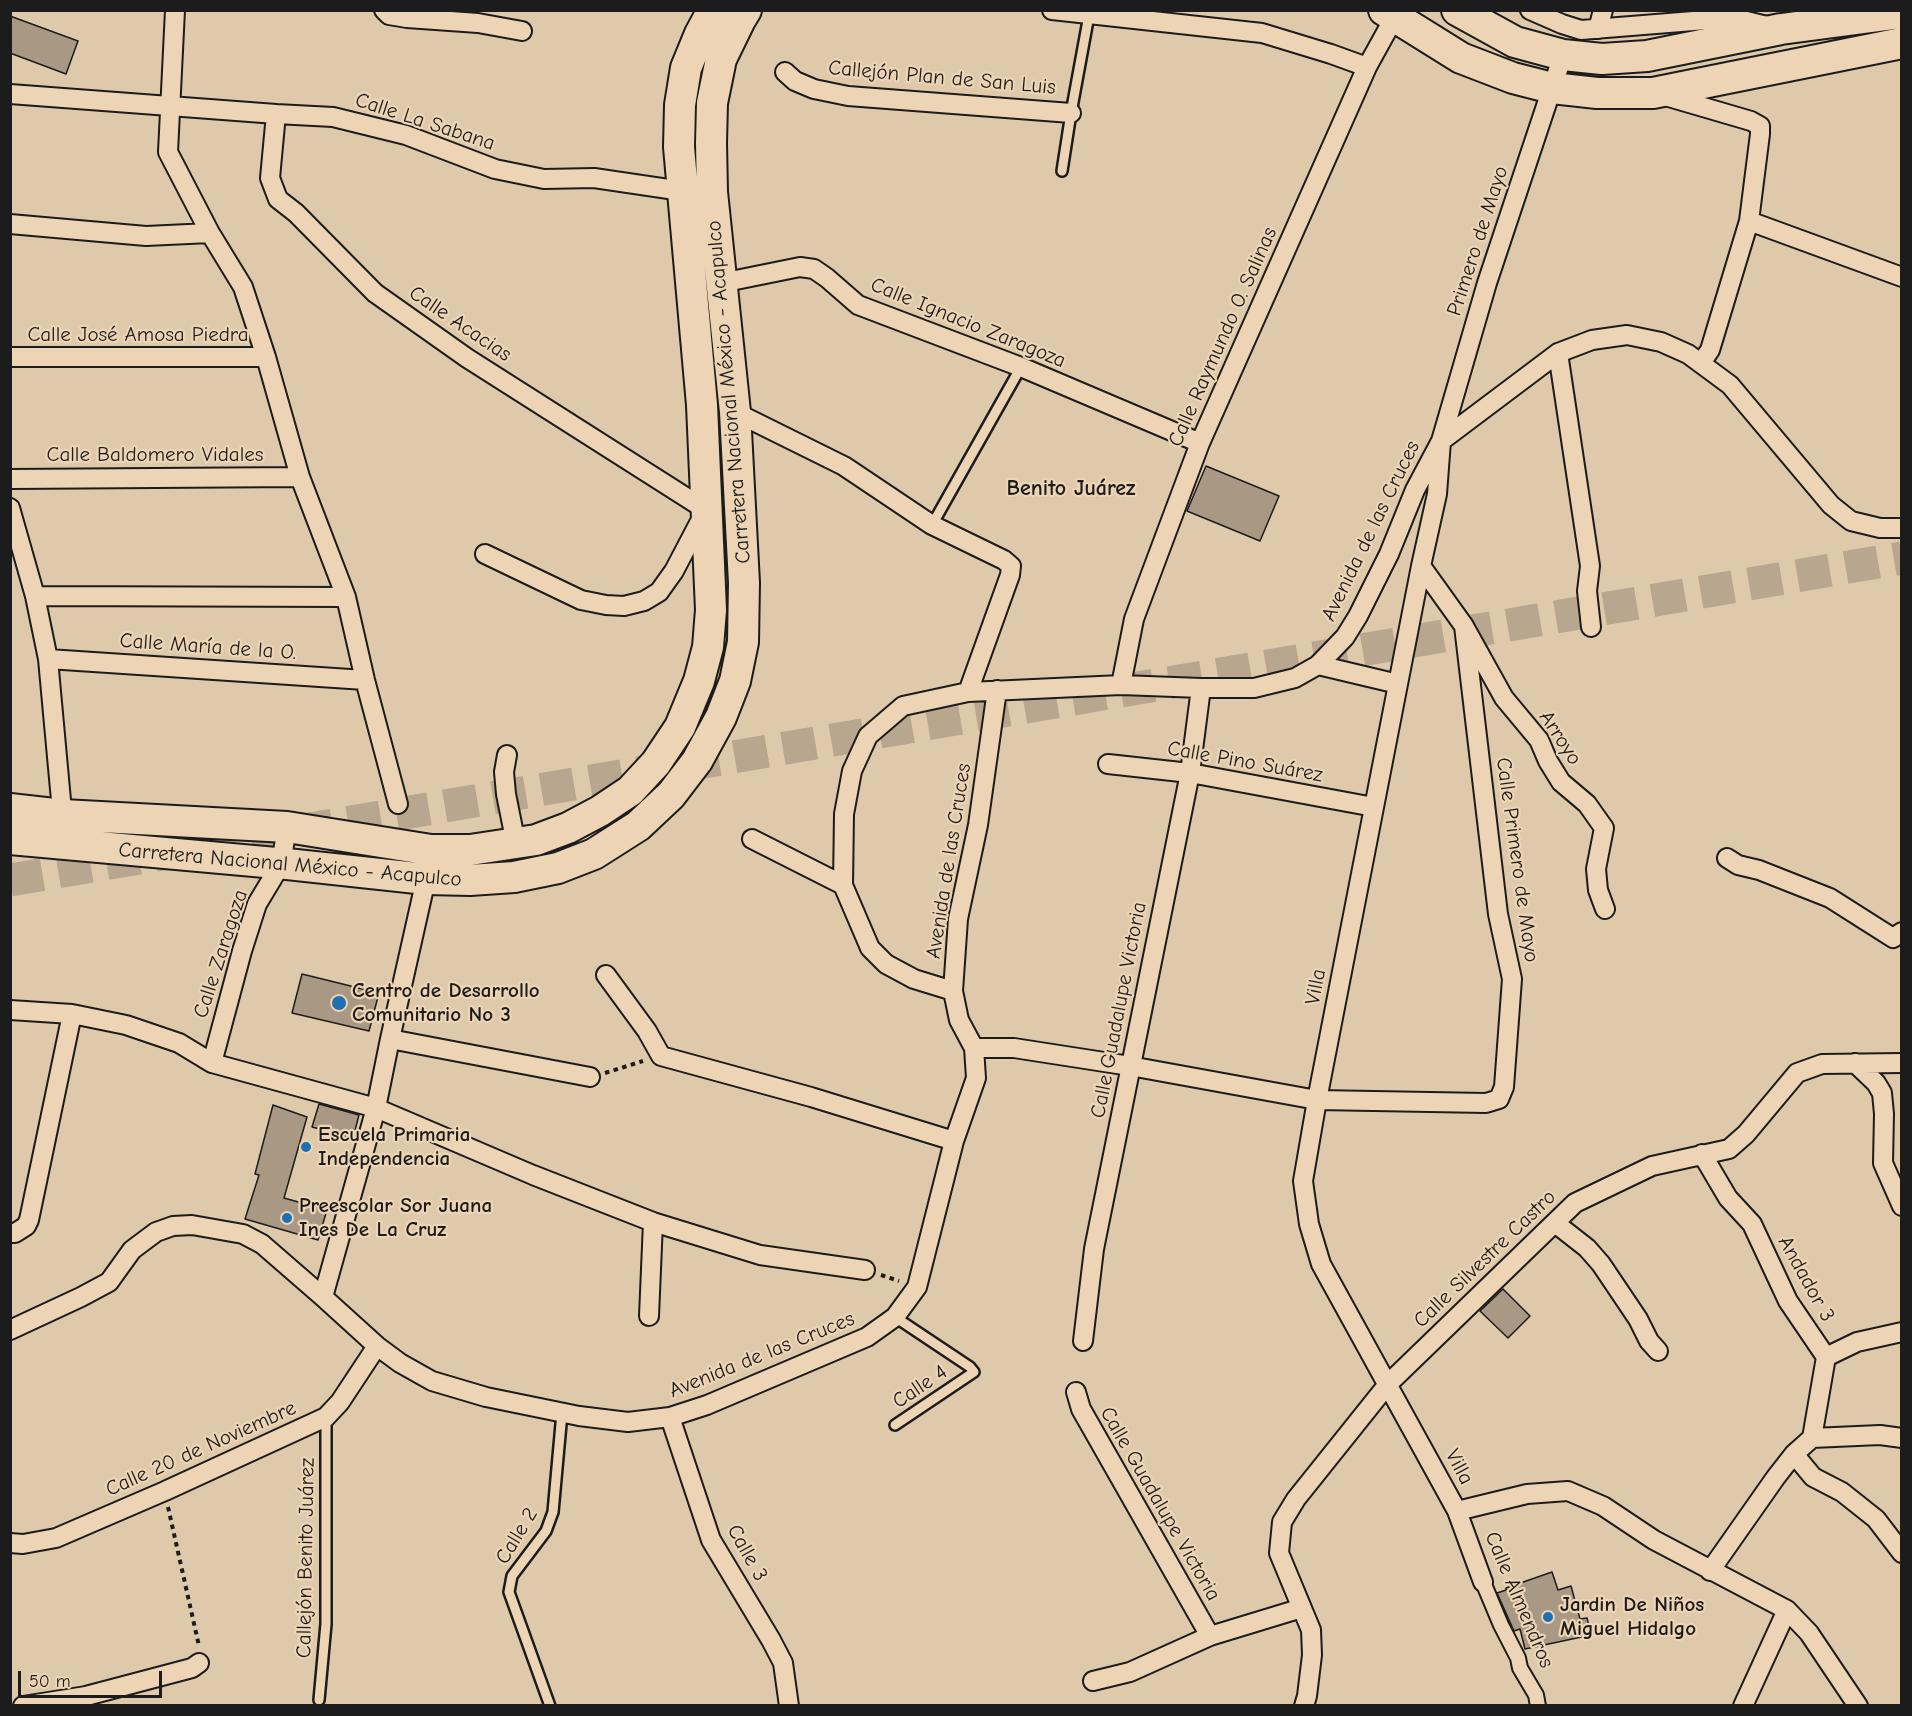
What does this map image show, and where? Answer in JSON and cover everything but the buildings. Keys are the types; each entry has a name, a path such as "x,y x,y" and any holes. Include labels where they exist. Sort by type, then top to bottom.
{"main road":[{"name":"Carretera Nacional México - Acapulco","path":"10,809 63,815 287,827 431,850 470,850 536,840 568,828 600,811 630,791 656,763 680,727 699,681 708,647 711,610 702,405 679,147 680,105 686,68 713,10"},
{"name":"Carretera Nacional México - Acapulco","path":"10,839 426,879 470,880 514,877 558,868 594,854 638,826 672,795 698,761 721,717 735,681 743,642 744,584 735,412 712,192 711,143 712,103 722,59 746,10"},
{"path":"1457,10 1515,42 1563,55 1602,59 1647,56 1781,29 1902,13"},
{"path":"1389,14 1461,58 1513,78 1552,88 1597,93 1653,93 1902,43"}],"street":[{"path":"175,10 168,152 210,233 243,287 266,357 300,477 346,597 398,804"},
{"path":"384,10 389,15 406,18 478,23 522,32"},
{"path":"1052,10 1262,33 1367,67"},
{"path":"1530,10 1581,30 1706,20 1738,20 1781,29"},
{"path":"1598,29 1603,10"},
{"name":"Calle Raymundo O. Salinas","path":"1121,685 1134,619 1200,443 1389,14"},
{"name":"Primero de Mayo","path":"1441,441 1487,283 1563,55"},
{"name":"Callejón Plan de San Luis","path":"785,72 795,81 814,89 848,96 1071,113"},
{"path":"1653,93 1752,121 1760,126 1761,134 1749,221 1710,350 1701,363"},
{"name":"Calle La Sabana","path":"10,94 333,117 406,135 495,169 544,179 594,178 682,191"},
{"name":"Calle Acacias","path":"276,114 270,178 278,199 296,213 375,293 467,358 706,510"},
{"path":"1749,221 1902,277"},
{"path":"10,224 146,236 210,233"},
{"name":"Calle Ignacio Zaragoza","path":"721,282 800,267 814,269 858,306 1021,367 1200,443"},
{"name":"Avenida de las Cruces","path":"10,1330 109,1282 132,1250 156,1232 173,1226 192,1225 243,1234 262,1244 377,1346 400,1363 432,1381 486,1397 562,1413 627,1422 670,1417 707,1405 867,1337 895,1317 917,1287 954,1142 976,1078 974,1048 960,1020 952,992 958,920 978,825 997,690 1121,685 1254,688 1295,678 1318,665 1345,637 1358,616 1389,554 1415,490 1441,441 1558,353 1592,340 1628,335 1661,342 1688,354 1731,385 1831,505 1851,521 1880,528 1902,528"},
{"path":"1558,353 1590,566 1587,591 1591,627"},
{"name":"Calle José Amosa Piedra","path":"10,357 266,357"},
{"path":"735,412 844,466 932,525 1004,560 1011,566 1010,575 968,692"},
{"name":"Villa","path":"1441,441 1437,494 1421,566 1303,1181 1309,1224 1321,1264 1457,1511"},
{"name":"Calle Baldomero Vidales","path":"10,479 300,477"},
{"path":"10,508 35,596 48,659 63,815 63,845"},
{"path":"485,554 581,600 624,606 644,601 659,592 674,571 706,510"},
{"name":"Arroyo","path":"1421,566 1464,626 1504,698 1539,740 1561,782 1587,804 1604,828 1596,869 1598,890 1605,909"},
{"path":"35,596 346,597"},
{"name":"Calle Primero de Mayo","path":"1317,1100 1486,1103 1499,1099 1504,1087 1512,979 1498,914 1464,626"},
{"name":"Calle María de la O.","path":"48,659 365,680"},
{"path":"1318,665 1398,684"},
{"name":"Calle Guadalupe Victoria","path":"1083,1341 1094,1249 1190,773 1201,688"},
{"path":"952,992 914,979 886,964 870,948 843,885 844,814 852,771 868,736 903,706 968,692 997,690"},
{"path":"507,755 504,772 506,794 516,844"},
{"name":"Calle Pino Suárez","path":"1108,764 1190,773 1374,807"},
{"name":"Calle Zaragoza","path":"212,1063 257,904 281,864 287,827"},
{"path":"752,839 843,885"},
{"path":"323,1297 376,1108 431,850"},
{"path":"1727,858 1738,865 1760,870 1830,898 1897,935"},
{"path":"606,975 647,1031 662,1056 811,1097 954,1142"},
{"path":"10,1010 72,1014 126,1025 178,1043 212,1063 376,1108 533,1175 653,1222 760,1255 865,1270"},
{"path":"10,1233 15,1233 26,1226 29,1220 72,1014"},
{"path":"390,1039 591,1077"},
{"path":"974,1048 1014,1048 1130,1066 1317,1100"},
{"name":"Calle Silvestre Castro","path":"1302,1608 1280,1553 1282,1522 1296,1499 1388,1384 1575,1203 1652,1166 1729,1149 1746,1134 1797,1073 1822,1064 1902,1062"},
{"path":"1855,1063 1876,1083 1882,1093 1883,1163 1902,1206"},
{"name":"Andador 3","path":"1702,1154 1728,1198 1752,1224 1788,1301 1826,1357"},
{"path":"649,1316 653,1222"},
{"path":"1555,1222 1587,1248 1601,1264 1638,1319 1649,1341 1658,1351"},
{"path":"1710,1570 1794,1454 1812,1438 1826,1357 1857,1342 1902,1332"},
{"name":"Calle 20 de Noviembre","path":"10,1543 23,1544 56,1538 326,1417 340,1402 377,1346"},
{"name":"Calle Guadalupe Victoria","path":"1076,1392 1081,1409 1210,1636"},
{"name":"Calle 3","path":"670,1417 711,1540 783,1663 789,1706"},
{"path":"1812,1438 1880,1435 1902,1438"},
{"path":"1794,1454 1813,1477 1842,1492 1876,1519 1902,1553"},
{"path":"1457,1511 1527,1494 1568,1491 1603,1506 1654,1540 1787,1610 1809,1633 1858,1706"},
{"name":"Calle Almendros","path":"1457,1511 1483,1582 1518,1658 1520,1668 1536,1695 1538,1706"},
{"path":"1093,1681 1130,1672 1210,1636 1302,1608 1311,1630 1312,1655 1304,1706"},
{"path":"1743,1706 1787,1610"},
{"path":"23,1706 94,1701 192,1668 199,1663"}],"lane":[{"name":"Callejón Plan de San Luis","path":"1071,113 1089,15"},
{"path":"1062,171 1071,113"},
{"path":"932,525 1021,367"},
{"name":"Calle 4","path":"895,1317 970,1367 974,1372 895,1425"},
{"name":"Calle 2","path":"550,1706 509,1592 512,1576 546,1531 553,1512 562,1413"},
{"name":"Callejón Benito Juárez","path":"318,1700 326,1624 326,1417"}],"path":[{"path":"591,1077 662,1056"},
{"path":"865,1270 917,1287"},
{"path":"165,1491 201,1653 199,1663"}],"tunnel":[{"path":"10,880 1902,558"}],"place":[{"name":"Centro de Desarrollo Comunitario No 3","path":"339,1003"},
{"name":"Escuela Primaria Independencia","path":"306,1147"},
{"name":"Preescolar Sor Juana Ines De La Cruz","path":"287,1218"},
{"name":"Jardin De Niños Miguel Hidalgo","path":"1548,1617"}],"district":[{"name":"Benito Juárez","path":"1071,489"}]}
